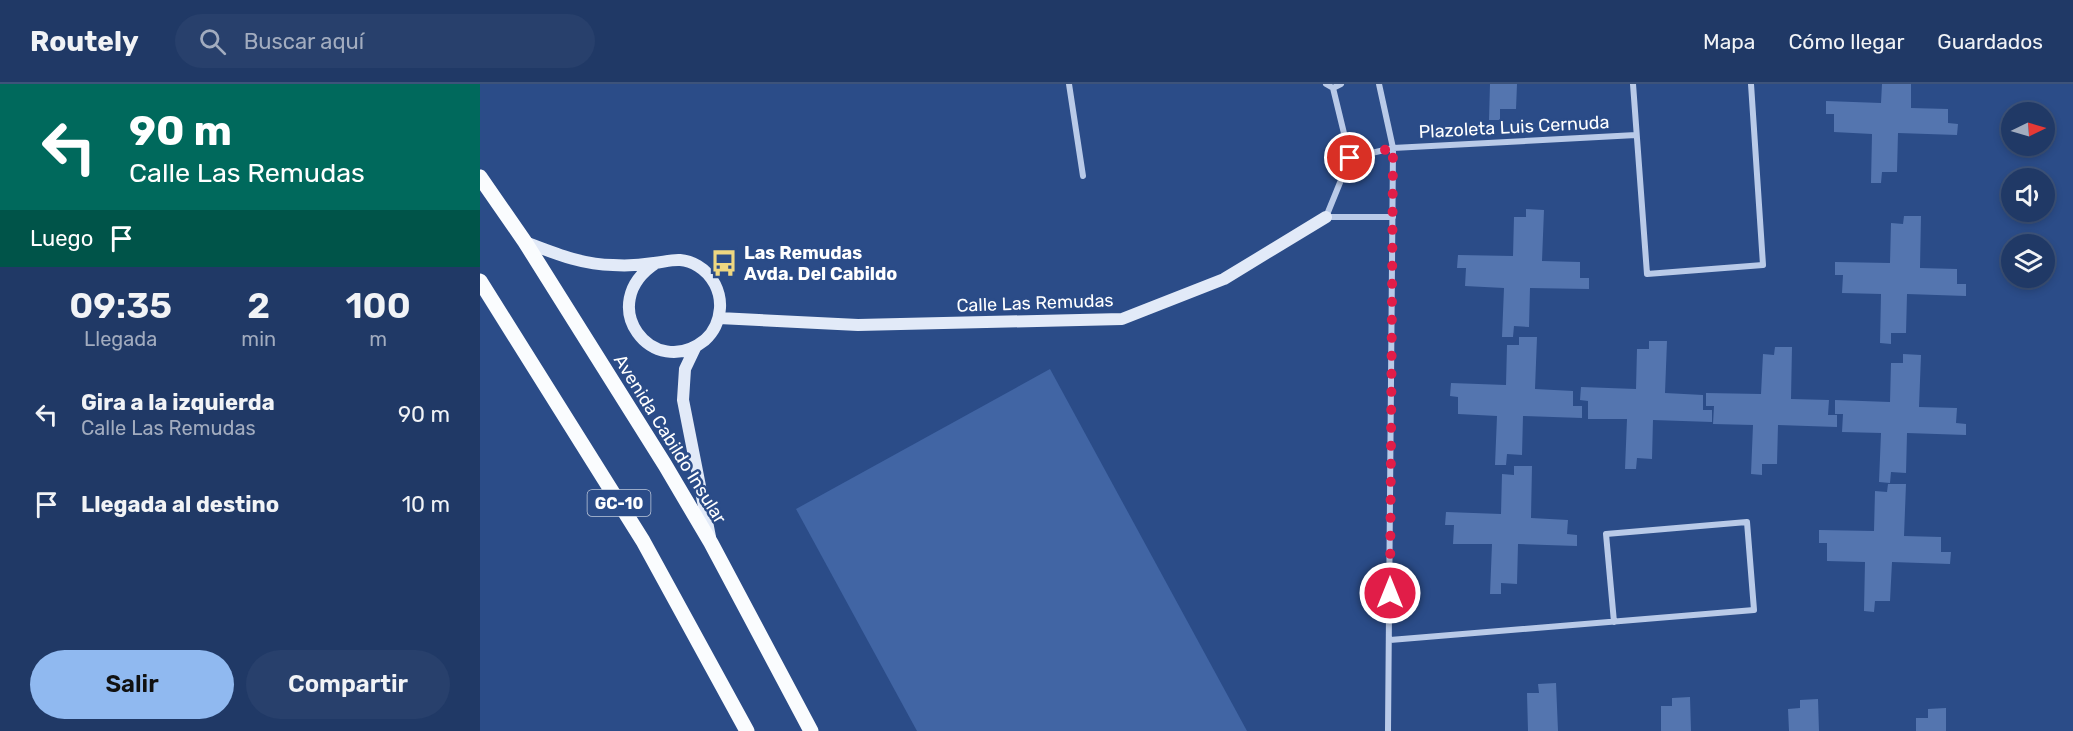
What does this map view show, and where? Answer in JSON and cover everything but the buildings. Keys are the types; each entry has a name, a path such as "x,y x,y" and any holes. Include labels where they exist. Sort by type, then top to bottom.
{"main road":[{"name":"Avenida Cabildo Insular","path":"480,177 525,242 711,543 811,731"},
{"name":"GC-10","path":"480,281 643,541 747,731"}],"street":[{"path":"1069,84 1083,176"},
{"path":"1326,84 1333,88 1350,158 1326,217 1393,217"},
{"path":"1333,88 1341,84"},
{"path":"1379,84 1393,148 1388,731"},
{"name":"Plazoleta Luis Cernuda","path":"1633,84 1647,274 1763,266 1751,84"},
{"name":"Plazoleta Luis Cernuda","path":"1393,148 1636,135"},
{"path":"1350,158 1393,148"},
{"name":"Calle Las Remudas","path":"720,318 858,325 1122,319 1224,279 1326,217"},
{"path":"525,242 572,260 612,265 680,260 701,268 714,282 720,299 720,318 710,336 695,348 680,352 663,351 648,345 637,333 629,318 628,301 633,285 643,272 656,263"},
{"path":"695,348 685,369 683,400 711,543"},
{"path":"1390,640 1614,622 1754,610 1747,522 1606,534 1614,622"}],"shaded area":[{"path":"1050,369 1247,731 917,731 796,509"}],"place":[{"name":"Las Remudas Avda. Del Cabildo","path":"724,263"}],"route":[{"path":"1350,158 1393,148 1390,593"}]}
